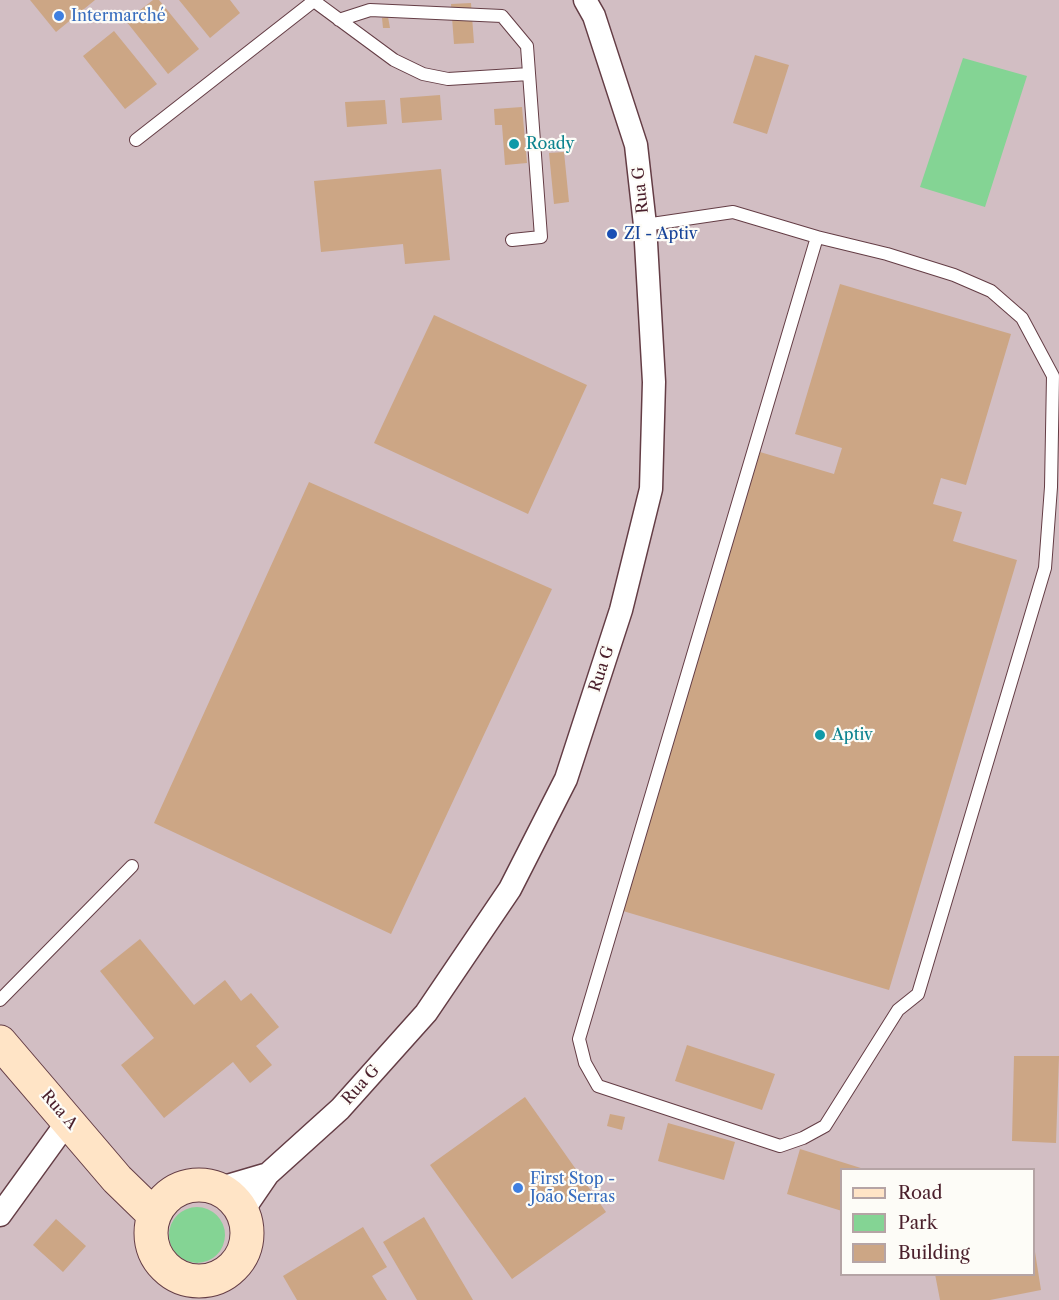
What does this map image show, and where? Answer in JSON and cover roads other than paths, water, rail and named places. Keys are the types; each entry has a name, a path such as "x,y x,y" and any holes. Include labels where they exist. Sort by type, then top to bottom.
{"street":[{"name":"Rua G","path":"218,1189 268,1174 340,1109 426,1013 510,889 566,779 621,610 651,489 654,382 645,225 636,145 592,5"},
{"name":"Rua A","path":"0,1042 117,1179 154,1215"},
{"path":"0,1215 68,1120"},
{"path":"242,1212 268,1174"},
{"path":"117,1179 179,1189"},
{"path":"205,1185 218,1189 236,1202 242,1212 247,1227 246,1244 230,1286 220,1277 199,1282 193,1290 160,1263 152,1248 150,1232 154,1215 160,1204 179,1189 205,1185"}],"lane":[{"path":"136,140 314,1 394,60 423,74 448,79 529,74"},
{"path":"339,20 370,10 502,16 527,46 541,237 512,240"},
{"path":"645,225 733,212 817,237 887,254 954,275 991,291 1022,318 1053,376 1051,487 1045,568 918,994 898,1010 825,1126 780,1146 598,1086 585,1063 579,1039 817,237"},
{"path":"0,1000 132,866"}],"place":[{"name":"Intermarché","path":"59,16"},
{"name":"Roady","path":"514,144"},
{"name":"ZI - Aptiv","path":"612,234"},
{"name":"Aptiv","path":"820,735"},
{"name":"First Stop - João Serras","path":"518,1188"}]}
